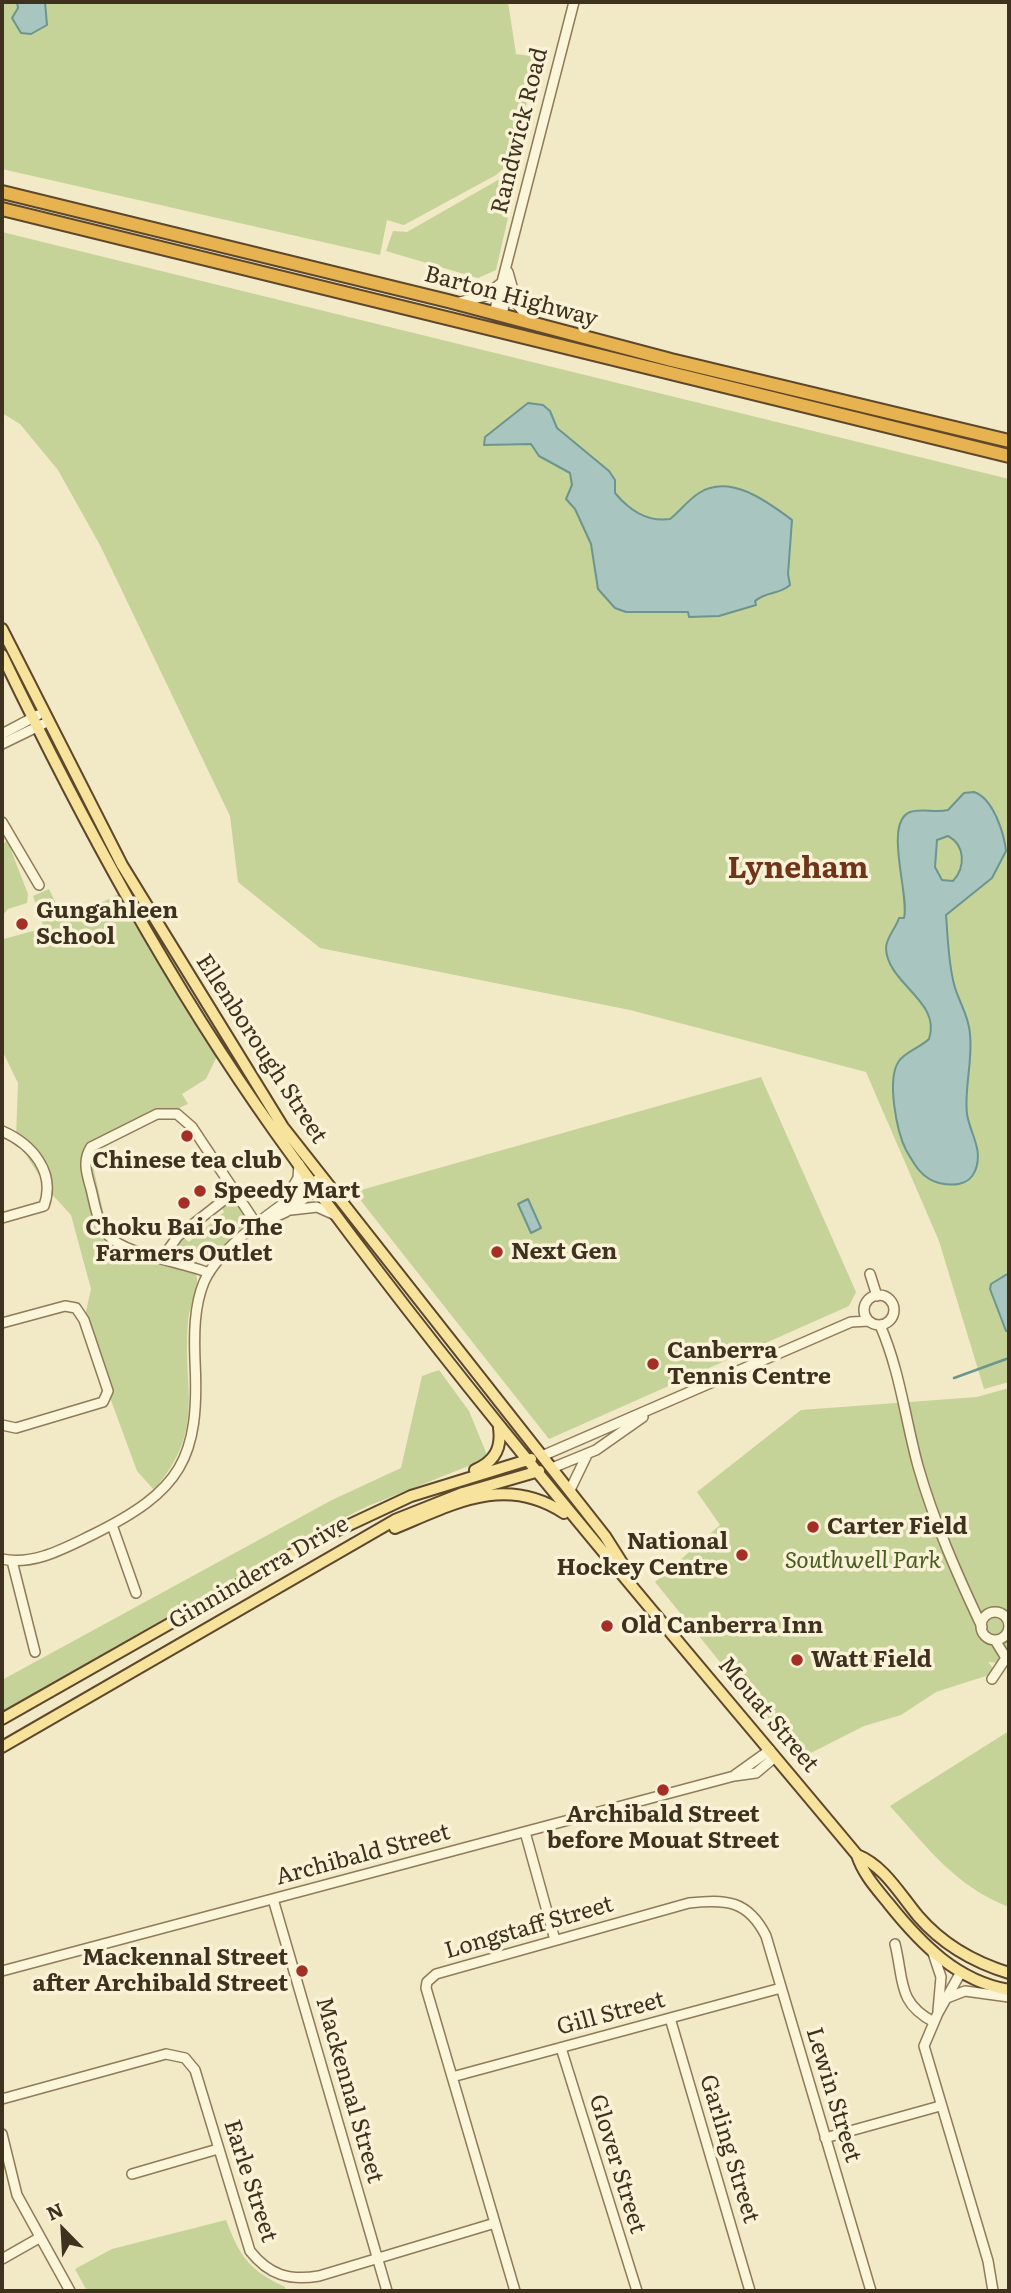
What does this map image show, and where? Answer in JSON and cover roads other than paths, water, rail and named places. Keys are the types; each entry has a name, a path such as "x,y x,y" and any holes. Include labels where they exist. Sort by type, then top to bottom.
{"highway":[{"name":"Barton Highway","path":"2,192 1009,441"},
{"name":"Barton Highway","path":"2,209 1009,456"},
{"name":"Randwick Road","path":"494,330 498,314"}],"main road":[{"name":"Ellenborough Street","path":"2,629 40,720 112,869 225,1058 299,1164 319,1183 542,1456"},
{"name":"Ellenborough Street","path":"2,655 164,936 337,1216 526,1461"},
{"path":"444,1484 492,1460 499,1446 498,1426"},
{"name":"Ginninderra Drive","path":"2,1719 317,1540 444,1484 542,1456"},
{"name":"Mouat Street","path":"542,1456 606,1536 647,1603"},
{"name":"Mouat Street","path":"526,1461 857,1855 862,1870 933,1953 961,1972 988,1985 1009,1990"},
{"name":"Ginninderra Drive","path":"2,1747 346,1547 419,1509 552,1468"},
{"path":"346,1547 493,1493 534,1497 575,1520"},
{"name":"Mouat Street","path":"857,1855 875,1862 930,1929 968,1958 1009,1973"},
{"path":"961,1972 968,1958"}],"street":[{"name":"Randwick Road","path":"498,314 574,2"},
{"path":"448,301 467,302 485,296 499,285 508,270"},
{"path":"508,270 517,304 536,326"},
{"path":"2,734 40,720"},
{"path":"2,744 40,720"},
{"path":"2,822 39,885"},
{"path":"209,1273 122,1245 107,1235 101,1224 86,1168 86,1156 95,1143 157,1114 177,1114 192,1127 257,1225"},
{"path":"2,1130 32,1150 41,1162 50,1191 44,1206 2,1218"},
{"path":"285,1207 298,1178 299,1164"},
{"path":"2,1559 12,1561 48,1555 112,1525 170,1483 190,1448 196,1420 197,1310 209,1273 257,1225 319,1183"},
{"path":"163,1257 178,1236 234,1192"},
{"path":"285,1207 317,1207 337,1216"},
{"path":"870,1274 877,1296"},
{"path":"851,1322 869,1299 886,1297 892,1303 892,1353 917,1464 945,1547 966,1594 987,1637 996,1640 1006,1656"},
{"path":"2,1323 65,1306 76,1308 84,1320 108,1391 103,1402 16,1428 2,1425"},
{"path":"865,1307 869,1321"},
{"path":"542,1456 647,1413 851,1322 869,1321 880,1325 890,1320"},
{"path":"880,1325 892,1353"},
{"path":"552,1468 587,1455 647,1413"},
{"path":"570,1490 587,1455"},
{"path":"112,1525 136,1593"},
{"path":"12,1561 35,1652"},
{"path":"966,1594 990,1614 1005,1614 1009,1622 1006,1656 992,1679"},
{"path":"982,1627 990,1614"},
{"path":"996,1640 1008,1631"},
{"name":"Archibald Street","path":"2,1971 734,1776 755,1773 773,1754"},
{"path":"525,1832 555,1940"},
{"name":"Mackennal Street","path":"273,1899 387,2291"},
{"name":"Longstaff Street","path":"515,2291 426,1988 427,1982 436,1974 689,1903 717,1900 752,1913"},
{"name":"Lewin Street","path":"752,1913 766,1936 872,2291"},
{"path":"895,1944 908,2003 916,2013 936,2018"},
{"path":"933,1953 941,1977 936,2018"},
{"path":"961,1972 936,2018 925,2046 940,2106 988,2261 993,2291"},
{"name":"Gill Street","path":"452,2077 781,1988"},
{"path":"947,1998 965,1991 1009,1997"},
{"name":"Garling Street","path":"670,2018 750,2291"},
{"name":"Glover Street","path":"561,2048 637,2291"},
{"name":"Earle Street","path":"2,2099 166,2054 176,2054 191,2062 243,2236 258,2262 271,2271 300,2279 495,2223"},
{"path":"825,2138 940,2106"},
{"path":"2,2134 17,2195 70,2291"},
{"path":"132,2174 218,2149"},
{"path":"2,2259 39,2238"}],"water":[{"path":"17,2 45,2 47,25 31,34 21,33 12,18 18,8"},
{"path":"528,403 543,405 550,411 557,428 609,471 615,480 615,493 633,510 646,517 670,519 699,493 723,486 748,492 772,505 792,520 788,574 790,585 759,598 755,601 756,605 719,616 689,617 688,612 626,612 615,608 598,589 591,544 575,509 566,499 572,485 570,473 539,456 531,444 484,445 485,437"},
{"path":"974,792 987,801 1000,826 1006,851 992,878 946,915 952,975 969,1027 971,1044 967,1114 978,1156 975,1171 969,1180 960,1184 949,1184 933,1181 919,1170 906,1150 899,1131 893,1092 895,1069 902,1058 929,1039 931,1026 921,1003 895,972 886,948 899,918 904,918 898,845 902,819 915,811 948,810 964,793","holes":["948,836 958,845 962,863 953,881 942,880 935,867 937,840"]},
{"path":"528,1199 541,1228 531,1233 518,1204"},
{"path":"1009,1273 1009,1331 1006,1331 990,1289 991,1284"}],"waterway":[{"path":"954,1378 1009,1358"}],"place":[{"name":"Gungahleen School","path":"22,924"},
{"name":"Chinese tea club","path":"187,1136"},
{"name":"Speedy Mart","path":"200,1191"},
{"name":"Choku Bai Jo The Farmers Outlet","path":"184,1203"},
{"name":"Next Gen","path":"497,1252"},
{"name":"Canberra Tennis Centre","path":"653,1364"},
{"name":"Carter Field","path":"813,1527"},
{"name":"National Hockey Centre","path":"742,1555"},
{"name":"Old Canberra Inn","path":"607,1626"},
{"name":"Watt Field","path":"797,1660"},
{"name":"Archibald Street before Mouat Street","path":"663,1790"},
{"name":"Mackennal Street after Archibald Street","path":"302,1971"}],"district":[{"name":"Lyneham","path":"798,869"}],"park label":[{"name":"Southwell Park","path":"863,1561"}]}
